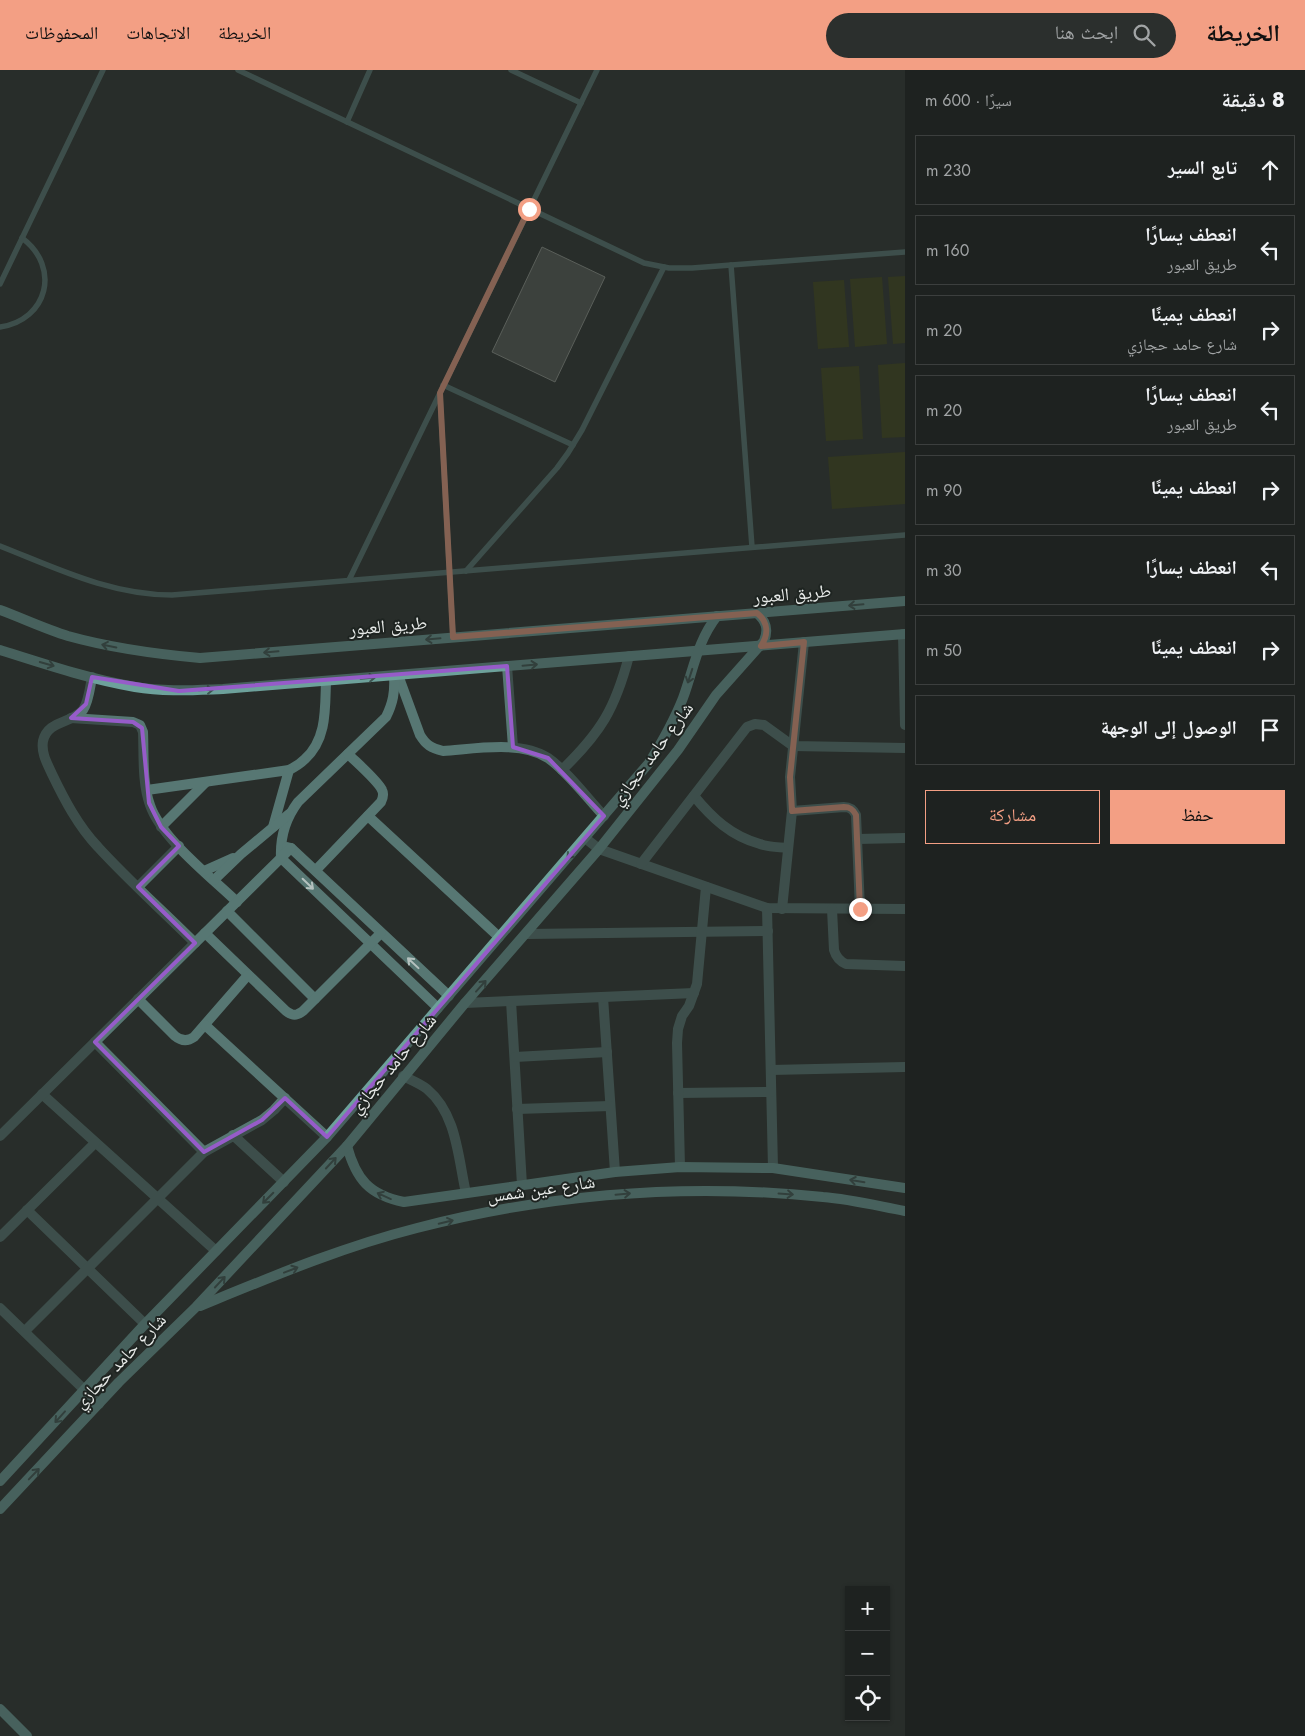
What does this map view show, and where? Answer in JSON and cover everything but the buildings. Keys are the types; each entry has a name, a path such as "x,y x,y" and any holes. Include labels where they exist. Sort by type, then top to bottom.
{"street":[{"name":"طريق العبور","path":"0,610 66,635 110,646 154,654 200,658 905,601"},
{"path":"757,613 762,617 767,628 761,646"},
{"name":"شارع حامد حجازي","path":"0,1481 144,1324 326,1137 649,763 662,742 683,698 702,638 717,616"},
{"path":"0,650 92,677 135,687 179,691 224,690 904,634 905,725"},
{"path":"782,909 792,811 790,777 804,642"},
{"name":"شارع حامد حجازي","path":"0,1509 126,1375 196,1307 346,1146 465,1003 599,849 678,750 716,696 737,670 761,646"},
{"path":"562,770 586,747 606,719 620,689 629,656"},
{"path":"507,666 513,747"},
{"path":"396,676 420,735 425,743 433,749 442,751 513,747 531,750 548,758 562,770 604,816"},
{"path":"214,880 241,854 290,814 298,802 386,717 394,697 396,676"},
{"path":"92,677 86,704 77,715 50,728 43,742 44,758 76,819 97,846 195,943"},
{"path":"146,790 289,770 306,759 318,743 324,724 326,681"},
{"path":"71,718 133,722 140,725 143,732 146,790 154,816 161,827 179,846 237,902"},
{"path":"641,864 747,727 751,725 764,726 793,746 905,748"},
{"path":"316,870 381,802 382,790 348,754"},
{"path":"273,828 289,770"},
{"path":"161,827 206,782"},
{"path":"694,796 712,817 734,834 760,844 787,848"},
{"path":"792,811 848,807 854,811 856,815 860,909"},
{"path":"290,814 281,846 281,858 438,1008"},
{"path":"368,816 498,936"},
{"path":"586,838 599,849 767,908 905,909"},
{"path":"857,839 905,838"},
{"path":"138,887 179,846"},
{"path":"281,846 292,848 449,996"},
{"path":"0,1136 292,848"},
{"path":"204,871 241,854"},
{"path":"680,1167 678,1029 682,1016 694,994 706,887"},
{"path":"767,908 773,1168"},
{"path":"832,909 834,950 835,955 842,962 846,964 905,966"},
{"path":"227,911 315,999"},
{"path":"527,934 768,931"},
{"path":"205,933 291,1015 297,1015 381,933"},
{"path":"138,999 178,1039 191,1040 248,975"},
{"path":"465,1003 694,994"},
{"path":"603,997 614,1172"},
{"path":"511,1001 522,1185"},
{"path":"205,1025 326,1137"},
{"path":"94,1042 204,1152"},
{"path":"514,1057 607,1052"},
{"path":"771,1070 905,1067"},
{"path":"404,1076 426,1088 441,1103 450,1121 466,1193"},
{"path":"678,1093 771,1092"},
{"path":"42,1094 216,1251"},
{"path":"25,1331 204,1152 233,1134 262,1120 285,1098"},
{"path":"517,1109 610,1106"},
{"path":"233,1134 284,1182"},
{"path":"0,1237 95,1143"},
{"name":"شارع عين شمس","path":"346,1146 352,1164 360,1178 372,1190 388,1198 404,1202 614,1172 680,1167 773,1168 905,1188"},
{"name":"شارع عين شمس","path":"196,1307 338,1252 416,1228 497,1210 578,1198 660,1192 742,1191 824,1197 905,1211"},
{"path":"27,1210 144,1324"},
{"path":"0,1308 99,1404"},
{"path":"0,1709 27,1736"}],"lane":[{"path":"0,284 103,70"},
{"path":"238,70 644,262 681,269 905,252"},
{"path":"347,122 370,70"},
{"path":"511,70 581,103"},
{"path":"348,580 597,70"},
{"path":"0,327 18,322 33,311 43,295 46,276 41,258 30,243 22,238"},
{"path":"731,266 752,548"},
{"path":"466,571 557,468 573,445 664,267"},
{"path":"444,385 573,445"},
{"path":"440,393 453,637"},
{"path":"0,546 102,585 139,593 172,595 905,535"}],"highlighted area":[{"path":"507,666 513,747 548,758 604,816 327,1137 285,1098 262,1120 204,1152 95,1042 195,943 138,887 179,846 161,827 149,803 142,728 133,722 71,718 86,704 92,677 179,691"}],"green space":[{"path":"905,276 905,343 893,344 888,277"},
{"path":"882,277 887,344 855,347 850,279"},
{"path":"844,280 849,347 818,349 813,282"},
{"path":"905,363 905,437 882,438 878,365"},
{"path":"859,366 863,439 826,441 821,368"},
{"path":"905,452 905,504 832,509 828,457"}],"route":[{"path":"529,209 440,393 453,637 757,613 762,617 767,628 767,635 761,646 804,642 790,777 792,811 844,807 854,811 856,815 860,909"}]}
